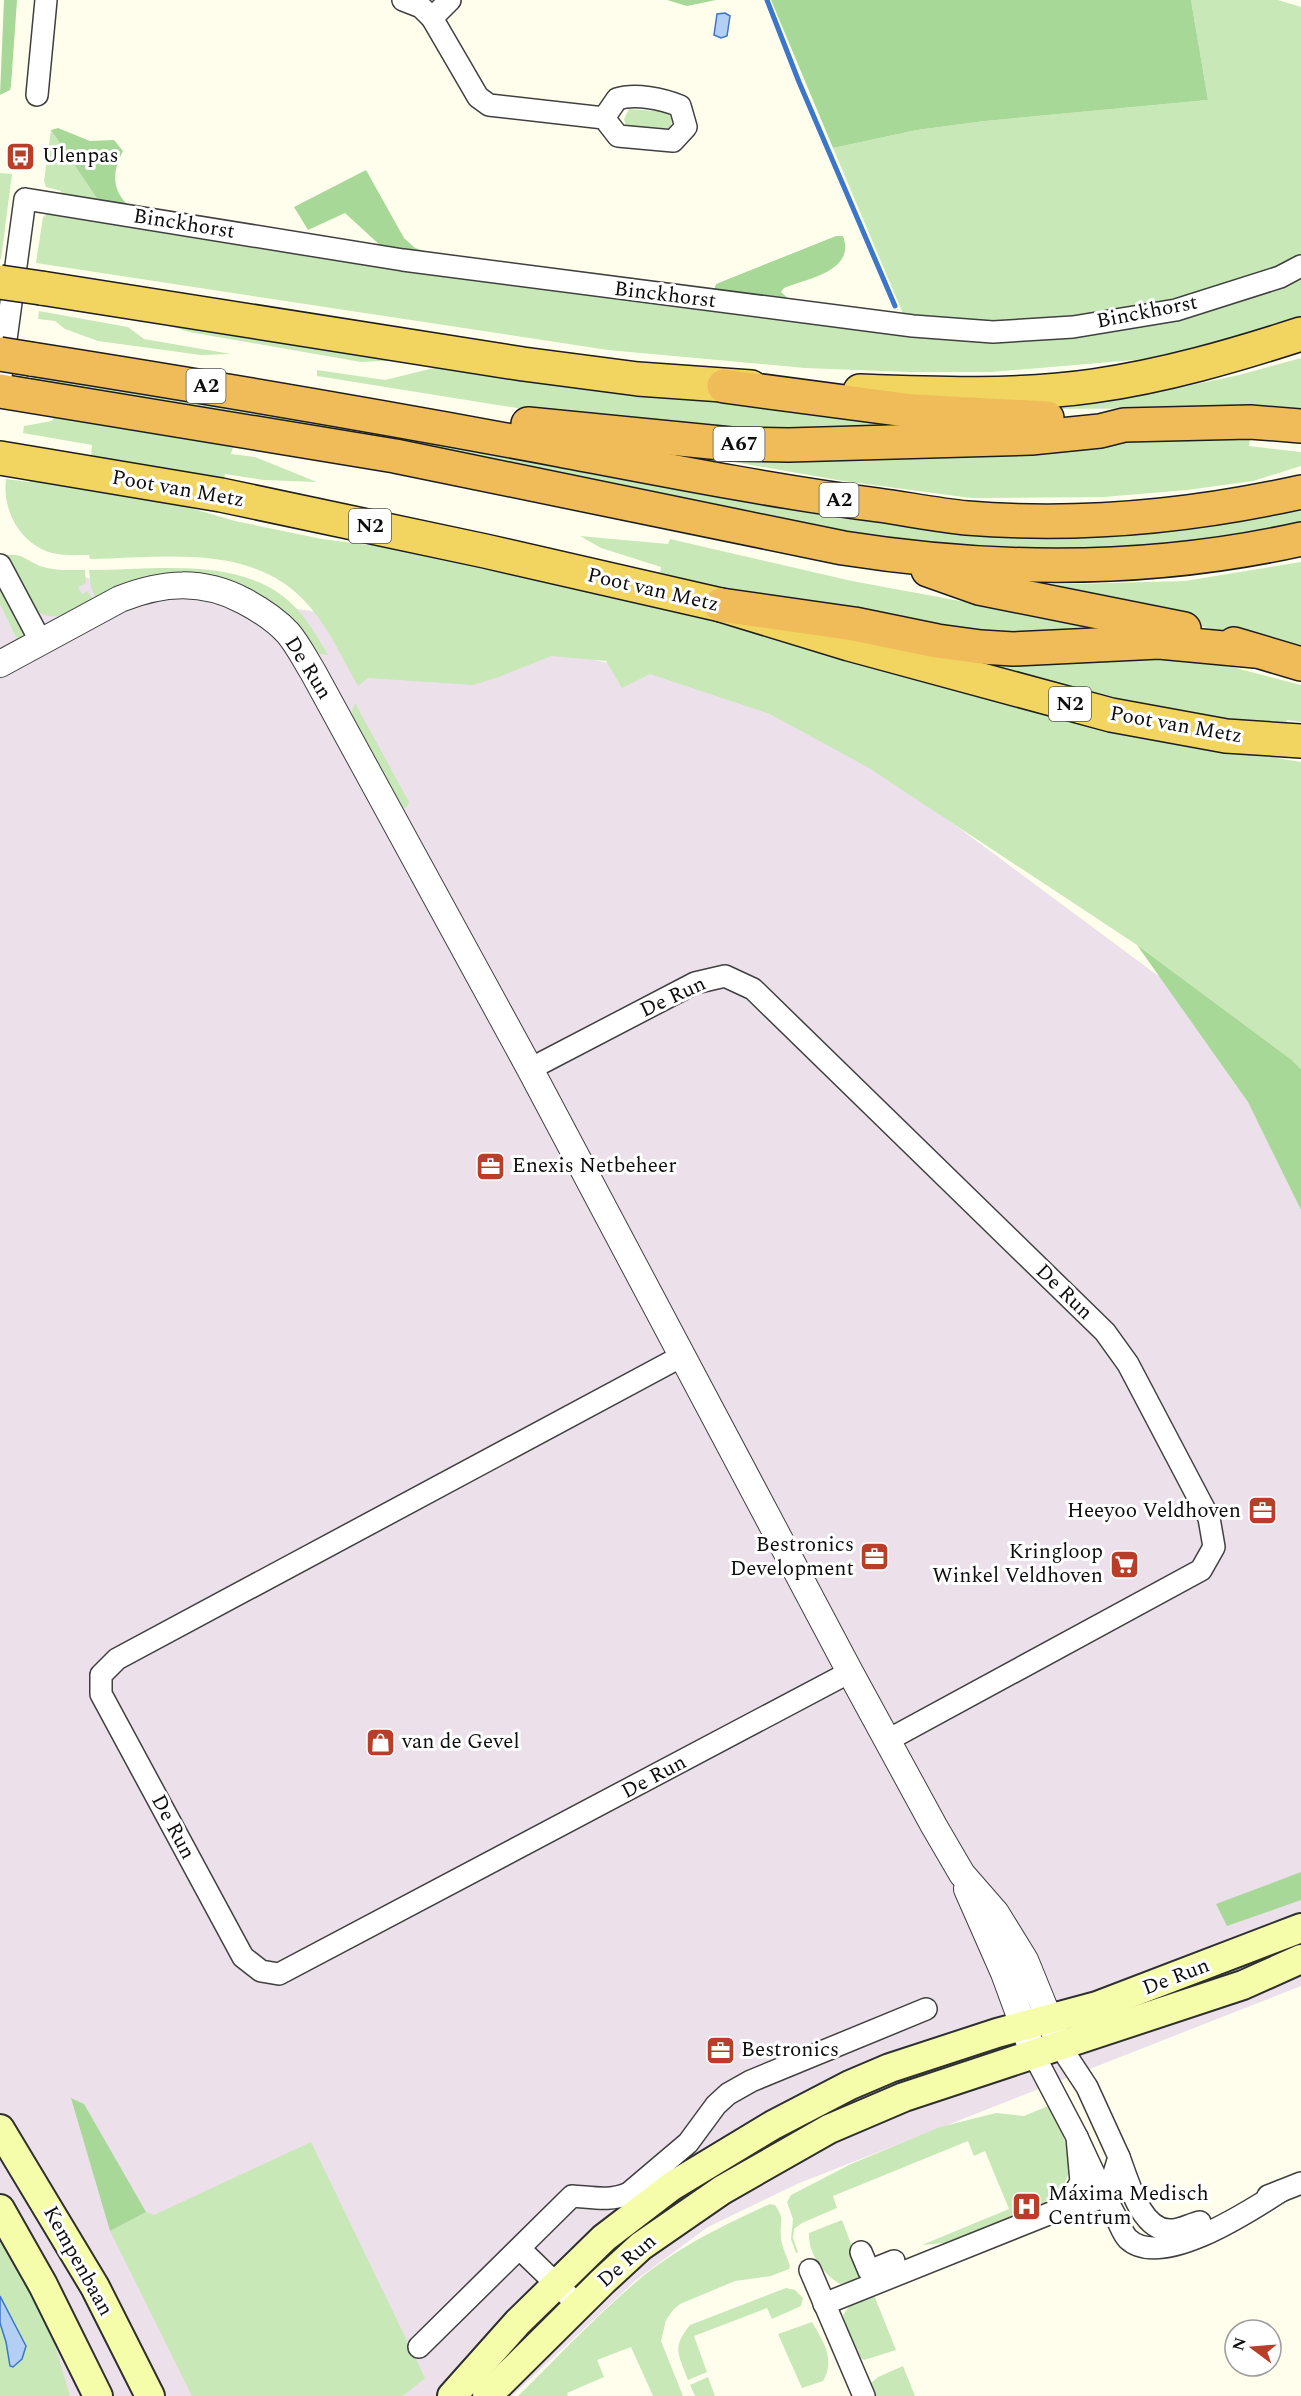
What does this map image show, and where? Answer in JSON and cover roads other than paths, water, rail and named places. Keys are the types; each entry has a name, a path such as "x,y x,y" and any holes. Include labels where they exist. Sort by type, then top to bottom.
{"highway":[{"path":"0,282 523,364 638,379 724,386 966,395 1029,393 1093,386 1169,372 1229,357 1301,334"},
{"name":"A2","path":"16,356 253,394 738,483 967,518 1103,519 1242,504 1301,492"},
{"name":"A67","path":"724,386 913,411 1099,419 1124,425"},
{"name":"A2","path":"9,390 395,456 883,555 1034,567 1123,565 1231,553 1301,539"},
{"name":"A67","path":"380,418 442,415 731,444 789,446 1031,438 1100,431 1124,425 1250,422 1301,426"},
{"name":"Poot van Metz","path":"9,459 221,495 485,551 721,605 849,644 1111,715 1226,736 1298,741"},
{"name":"A2","path":"883,555 979,588 1195,632 1301,664"},
{"name":"N2","path":"721,605 854,624 937,641 981,647 1013,649 1159,642 1255,651"}],"main road":[{"name":"De Run","path":"452,2396 494,2347 604,2238 662,2193 711,2160 773,2125 850,2085 890,2068 1112,2001 1301,1928"},
{"name":"De Run","path":"487,2396 641,2246 681,2216 722,2190 829,2129 904,2097 1244,1985 1301,1959"},
{"name":"Kempenbaan","path":"0,2129 95,2287 150,2396"},
{"name":"Kempenbaan","path":"0,2210 42,2285 98,2396"}],"street":[{"path":"37,95 46,0"},
{"path":"450,0 420,6 478,97 489,105 604,118"},
{"name":"Binckhorst","path":"9,390 25,199 403,260 913,326 993,332 1073,327 1176,310 1280,277 1301,266"},
{"path":"0,565 41,642"},
{"name":"De Run","path":"0,664 120,599 141,590 178,584 196,584 226,591 263,611 290,635 313,672 530,1069 850,1672 962,1874 970,1899 1004,1973 1036,2023 1060,2046 1090,2093 1144,2217 1154,2227 1171,2230 1225,2214 1281,2191"},
{"name":"De Run","path":"530,1069 694,983 725,976 753,989 1105,1332 1128,1364 1209,1518 1214,1547 1201,1570 888,1740"},
{"name":"De Run","path":"682,1356 117,1659 101,1675 101,1694 243,1957 261,1971 279,1974 850,1672"},
{"path":"419,2348 572,2196 619,2198 629,2193 688,2142 716,2105 728,2094 751,2081 926,2009"},
{"name":"De Run","path":"1036,2023 1034,2055 1077,2137 1081,2182 1066,2207"},
{"path":"1077,2137 1104,2196 1127,2238 1142,2247 1155,2249 1170,2247 1229,2223 1281,2191 1301,2183"},
{"path":"824,2304 1066,2207 1081,2206 1104,2196 1119,2157"},
{"name":"De Run","path":"520,2249 578,2305"},
{"path":"861,2252 869,2271 916,2252 953,2252"},
{"path":"810,2270 864,2396"}],"water":[{"path":"725,13 730,16 727,36 721,38 714,35 717,14"},
{"path":"0,2296 26,2346 22,2359 13,2367 10,2366 0,2323"}],"waterway":[{"path":"767,0 799,82 895,306"}],"place":[{"name":"Ulenpas","path":"21,156"},
{"name":"Enexis Netbeheer","path":"491,1166"},
{"name":"Heeyoo Veldhoven","path":"1262,1511"},
{"name":"Bestronics Development","path":"875,1557"},
{"name":"Kringloop Winkel Veldhoven","path":"1124,1564"},
{"name":"van de Gevel","path":"381,1742"},
{"name":"Bestronics","path":"720,2050"},
{"name":"Máxima Medisch Centrum","path":"1027,2206"}]}
